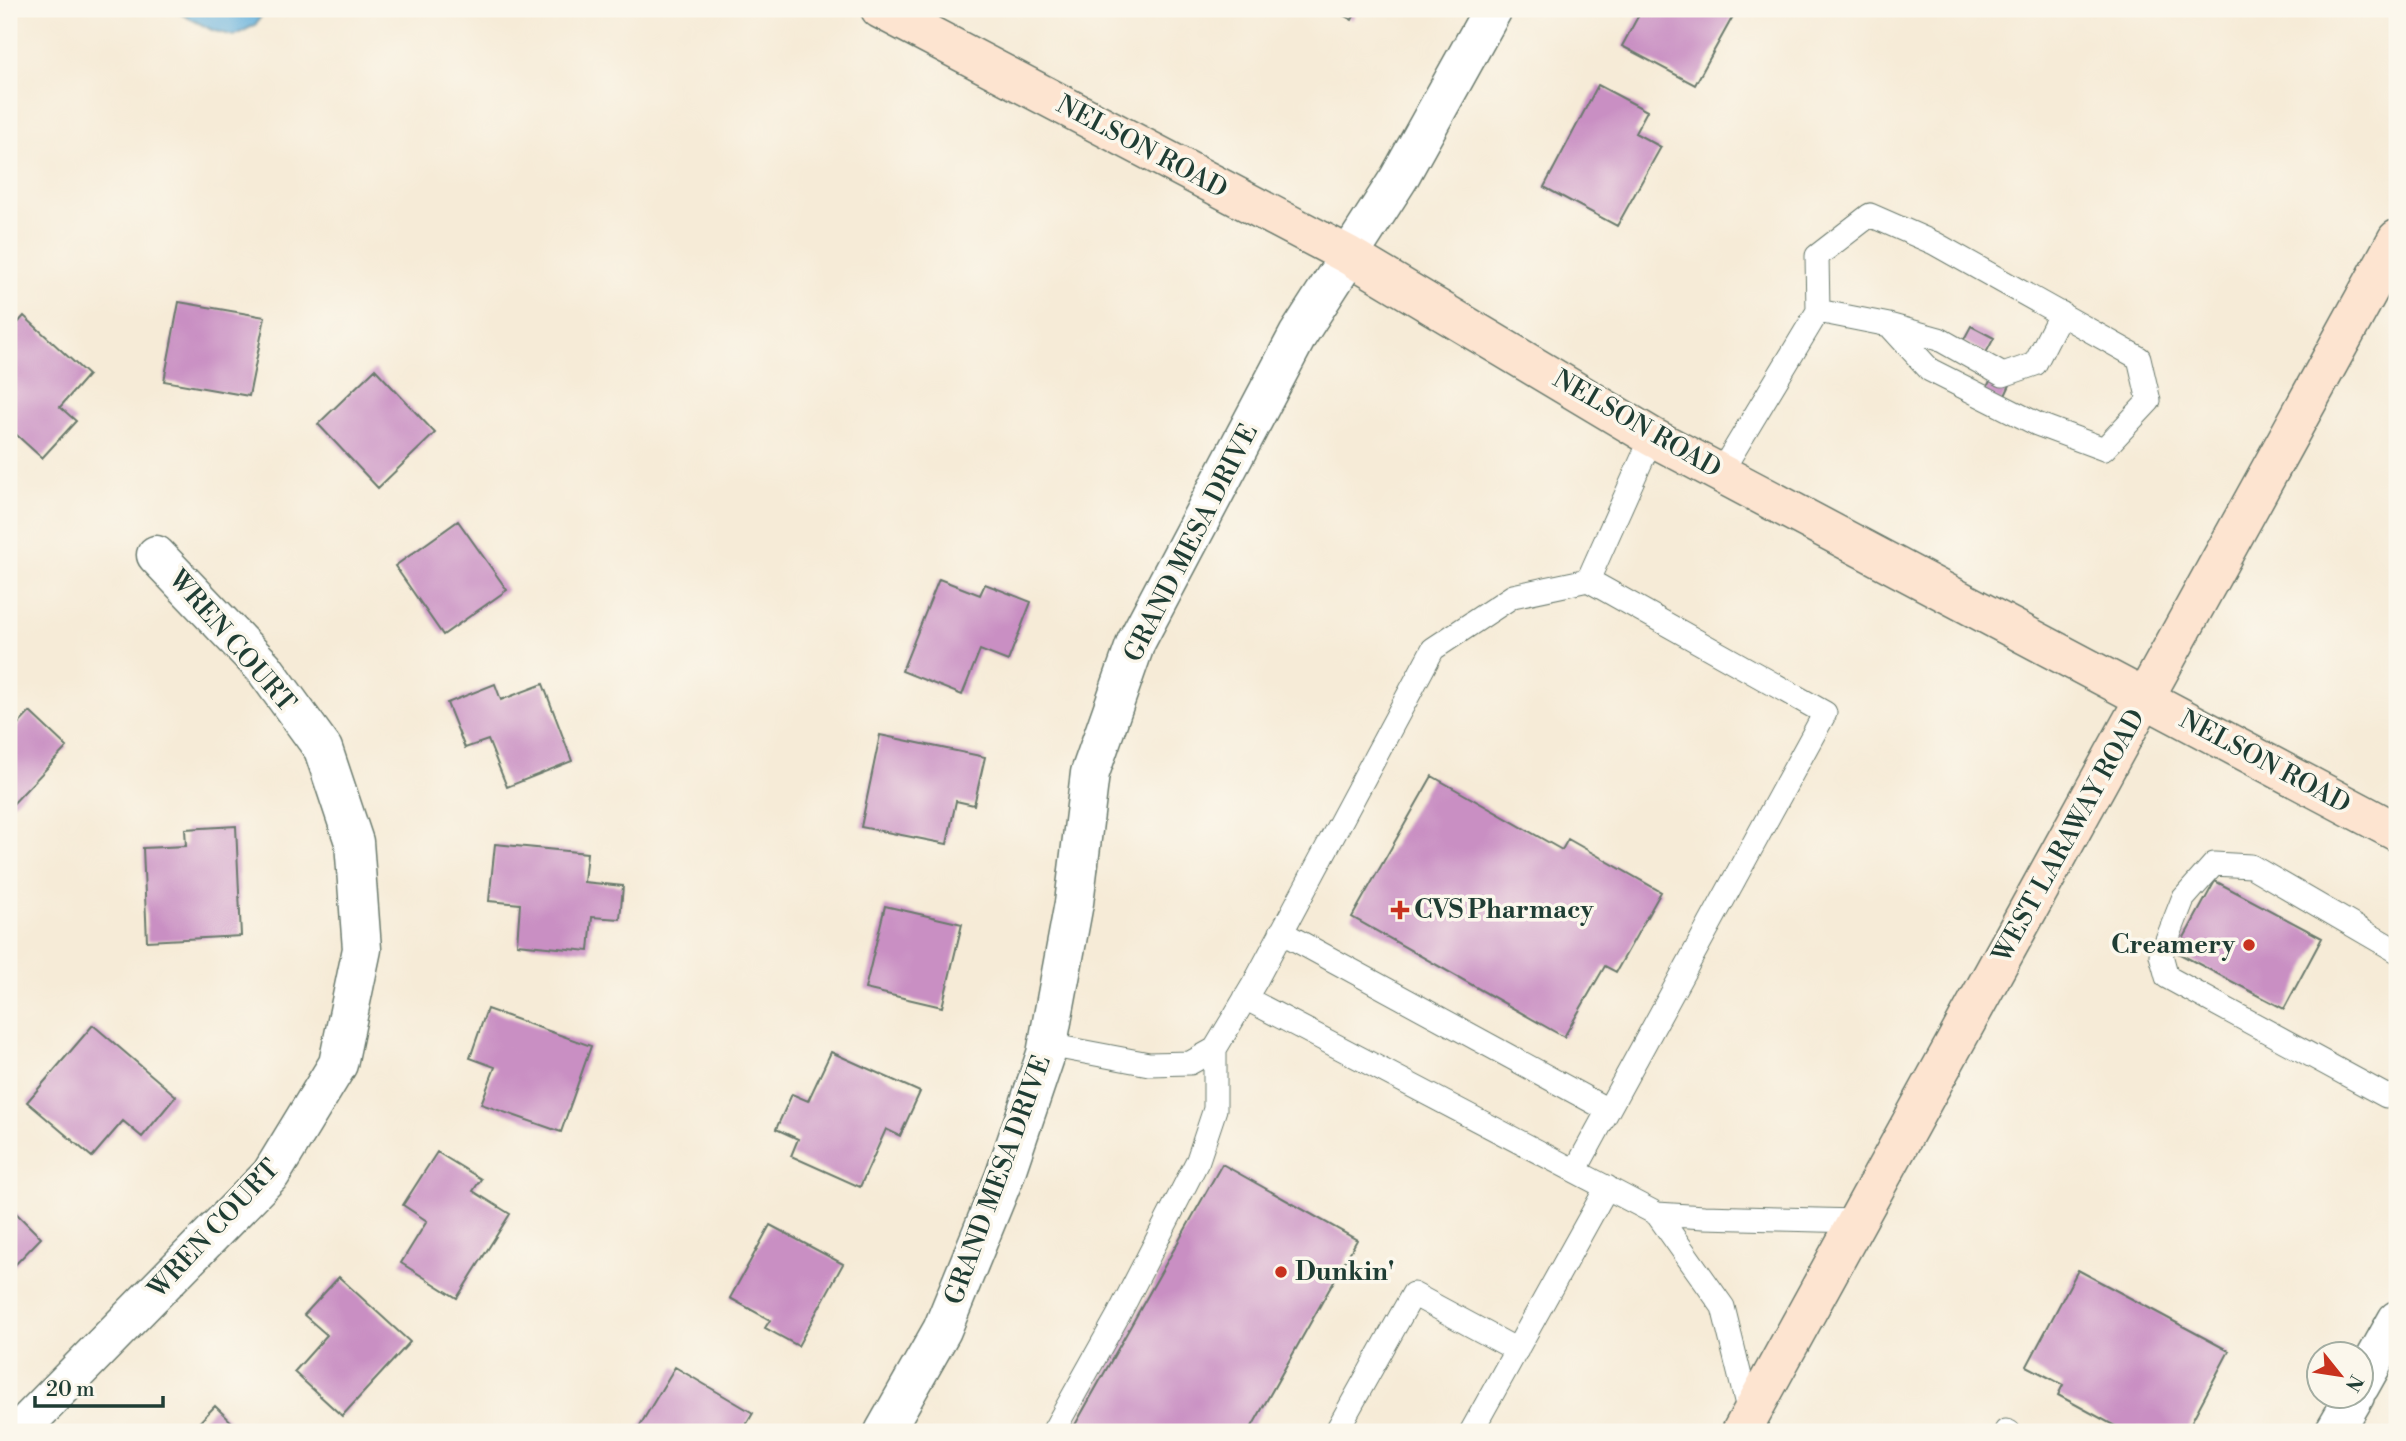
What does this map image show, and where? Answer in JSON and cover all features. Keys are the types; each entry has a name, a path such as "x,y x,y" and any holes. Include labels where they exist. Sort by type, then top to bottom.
{"street":[{"name":"NELSON ROAD","path":"880,9 1348,255 1653,437 2397,832"},
{"name":"GRAND MESA DRIVE","path":"884,1432 942,1330 1004,1178 1048,1045 1074,903 1090,773 1136,642 1298,335 1399,178 1493,9"},
{"name":"WEST LARAWAY ROAD","path":"1745,1424 2397,239"},
{"name":"WREN COURT","path":"18,1432 271,1174 338,1064 362,949 354,842 323,748 264,668 156,555"},
{"path":"2374,1362 2397,1320"},
{"path":"2334,1432 2346,1410"}],"lane":[{"path":"1721,472 1818,311 1817,256 1870,215 1934,243 2139,358 2149,401 2104,449 2038,424 1930,370 1889,325"},
{"path":"1818,311 1889,325 1938,339 2003,375 2035,364 2061,313"},
{"path":"1588,580 1653,437"},
{"path":"1048,1045 1149,1064 1190,1063 1215,1049 1433,649 1513,596 1588,580 1825,713 1575,1171"},
{"path":"2397,951 2251,866 2214,864 2183,900 2161,955 2167,977 2386,1096 2397,1094"},
{"path":"1281,932 1608,1110"},
{"path":"1245,998 1657,1214 1857,1221"},
{"path":"1053,1432 1119,1314 1198,1160 1215,1109 1215,1049"},
{"path":"1471,1432 1607,1187"},
{"path":"1657,1214 1723,1307 1745,1424"},
{"path":"1336,1432 1413,1294 1517,1350"}],"water":[{"path":"172,9 266,9 255,25 234,36 212,30"}],"building":[{"path":"1332,9 1358,9 1352,20"},
{"path":"1642,9 1737,9 1695,85 1622,46"},
{"path":"1598,85 1647,111 1635,133 1661,147 1617,226 1544,187"},
{"path":"179,302 265,317 249,396 164,381"},
{"path":"24,316 88,375 60,407 76,421 42,458 9,428 9,333"},
{"path":"1971,326 1994,338 1986,353 1963,341"},
{"path":"375,369 435,433 378,488 318,424"},
{"path":"1992,377 2010,385 2002,402 1984,393"},
{"path":"458,521 507,590 443,635 395,566"},
{"path":"939,579 980,595 985,584 1031,602 1008,661 980,650 962,695 902,671"},
{"path":"495,684 501,700 543,684 572,761 507,787 488,740 465,748 447,703"},
{"path":"30,712 67,747 9,808 9,722 15,728"},
{"path":"880,735 985,757 974,805 956,801 947,844 861,827"},
{"name":"CVS Pharmacy","path":"1432,776 1562,850 1568,839 1661,892 1616,972 1605,966 1564,1037 1352,917"},
{"path":"236,826 241,936 147,941 143,848 186,846 185,829"},
{"path":"495,844 587,853 584,882 623,886 620,919 592,917 589,951 517,944 520,904 489,901"},
{"name":"Creamery","path":"2215,881 2322,938 2284,1009 2176,952"},
{"path":"885,906 962,924 942,1007 865,989"},
{"path":"487,1009 591,1046 561,1132 481,1104 495,1067 470,1058"},
{"path":"93,1025 176,1096 142,1137 123,1121 92,1157 27,1102"},
{"path":"831,1052 920,1092 900,1136 886,1129 860,1187 791,1156 798,1139 776,1129 792,1094 808,1101"},
{"path":"437,1152 481,1179 473,1191 510,1214 457,1298 401,1263 427,1221 403,1205"},
{"path":"1222,1164 1357,1240 1249,1432 1071,1432"},
{"path":"9,1206 41,1238 9,1271"},
{"path":"770,1225 843,1264 798,1346 765,1328 770,1320 730,1298"},
{"path":"2078,1270 2229,1351 2186,1432 2150,1432 2140,1427 2137,1432 2126,1432 2058,1395 2063,1385 2027,1366"},
{"path":"339,1277 410,1342 342,1416 294,1372 327,1335 304,1315"},
{"path":"675,1367 753,1413 742,1432 636,1432"},
{"path":"215,1406 242,1432 190,1432"}],"place":[{"name":"CVS Pharmacy","path":"1400,910"},
{"name":"Creamery","path":"2249,945"},
{"name":"Dunkin'","path":"1281,1272"}]}
